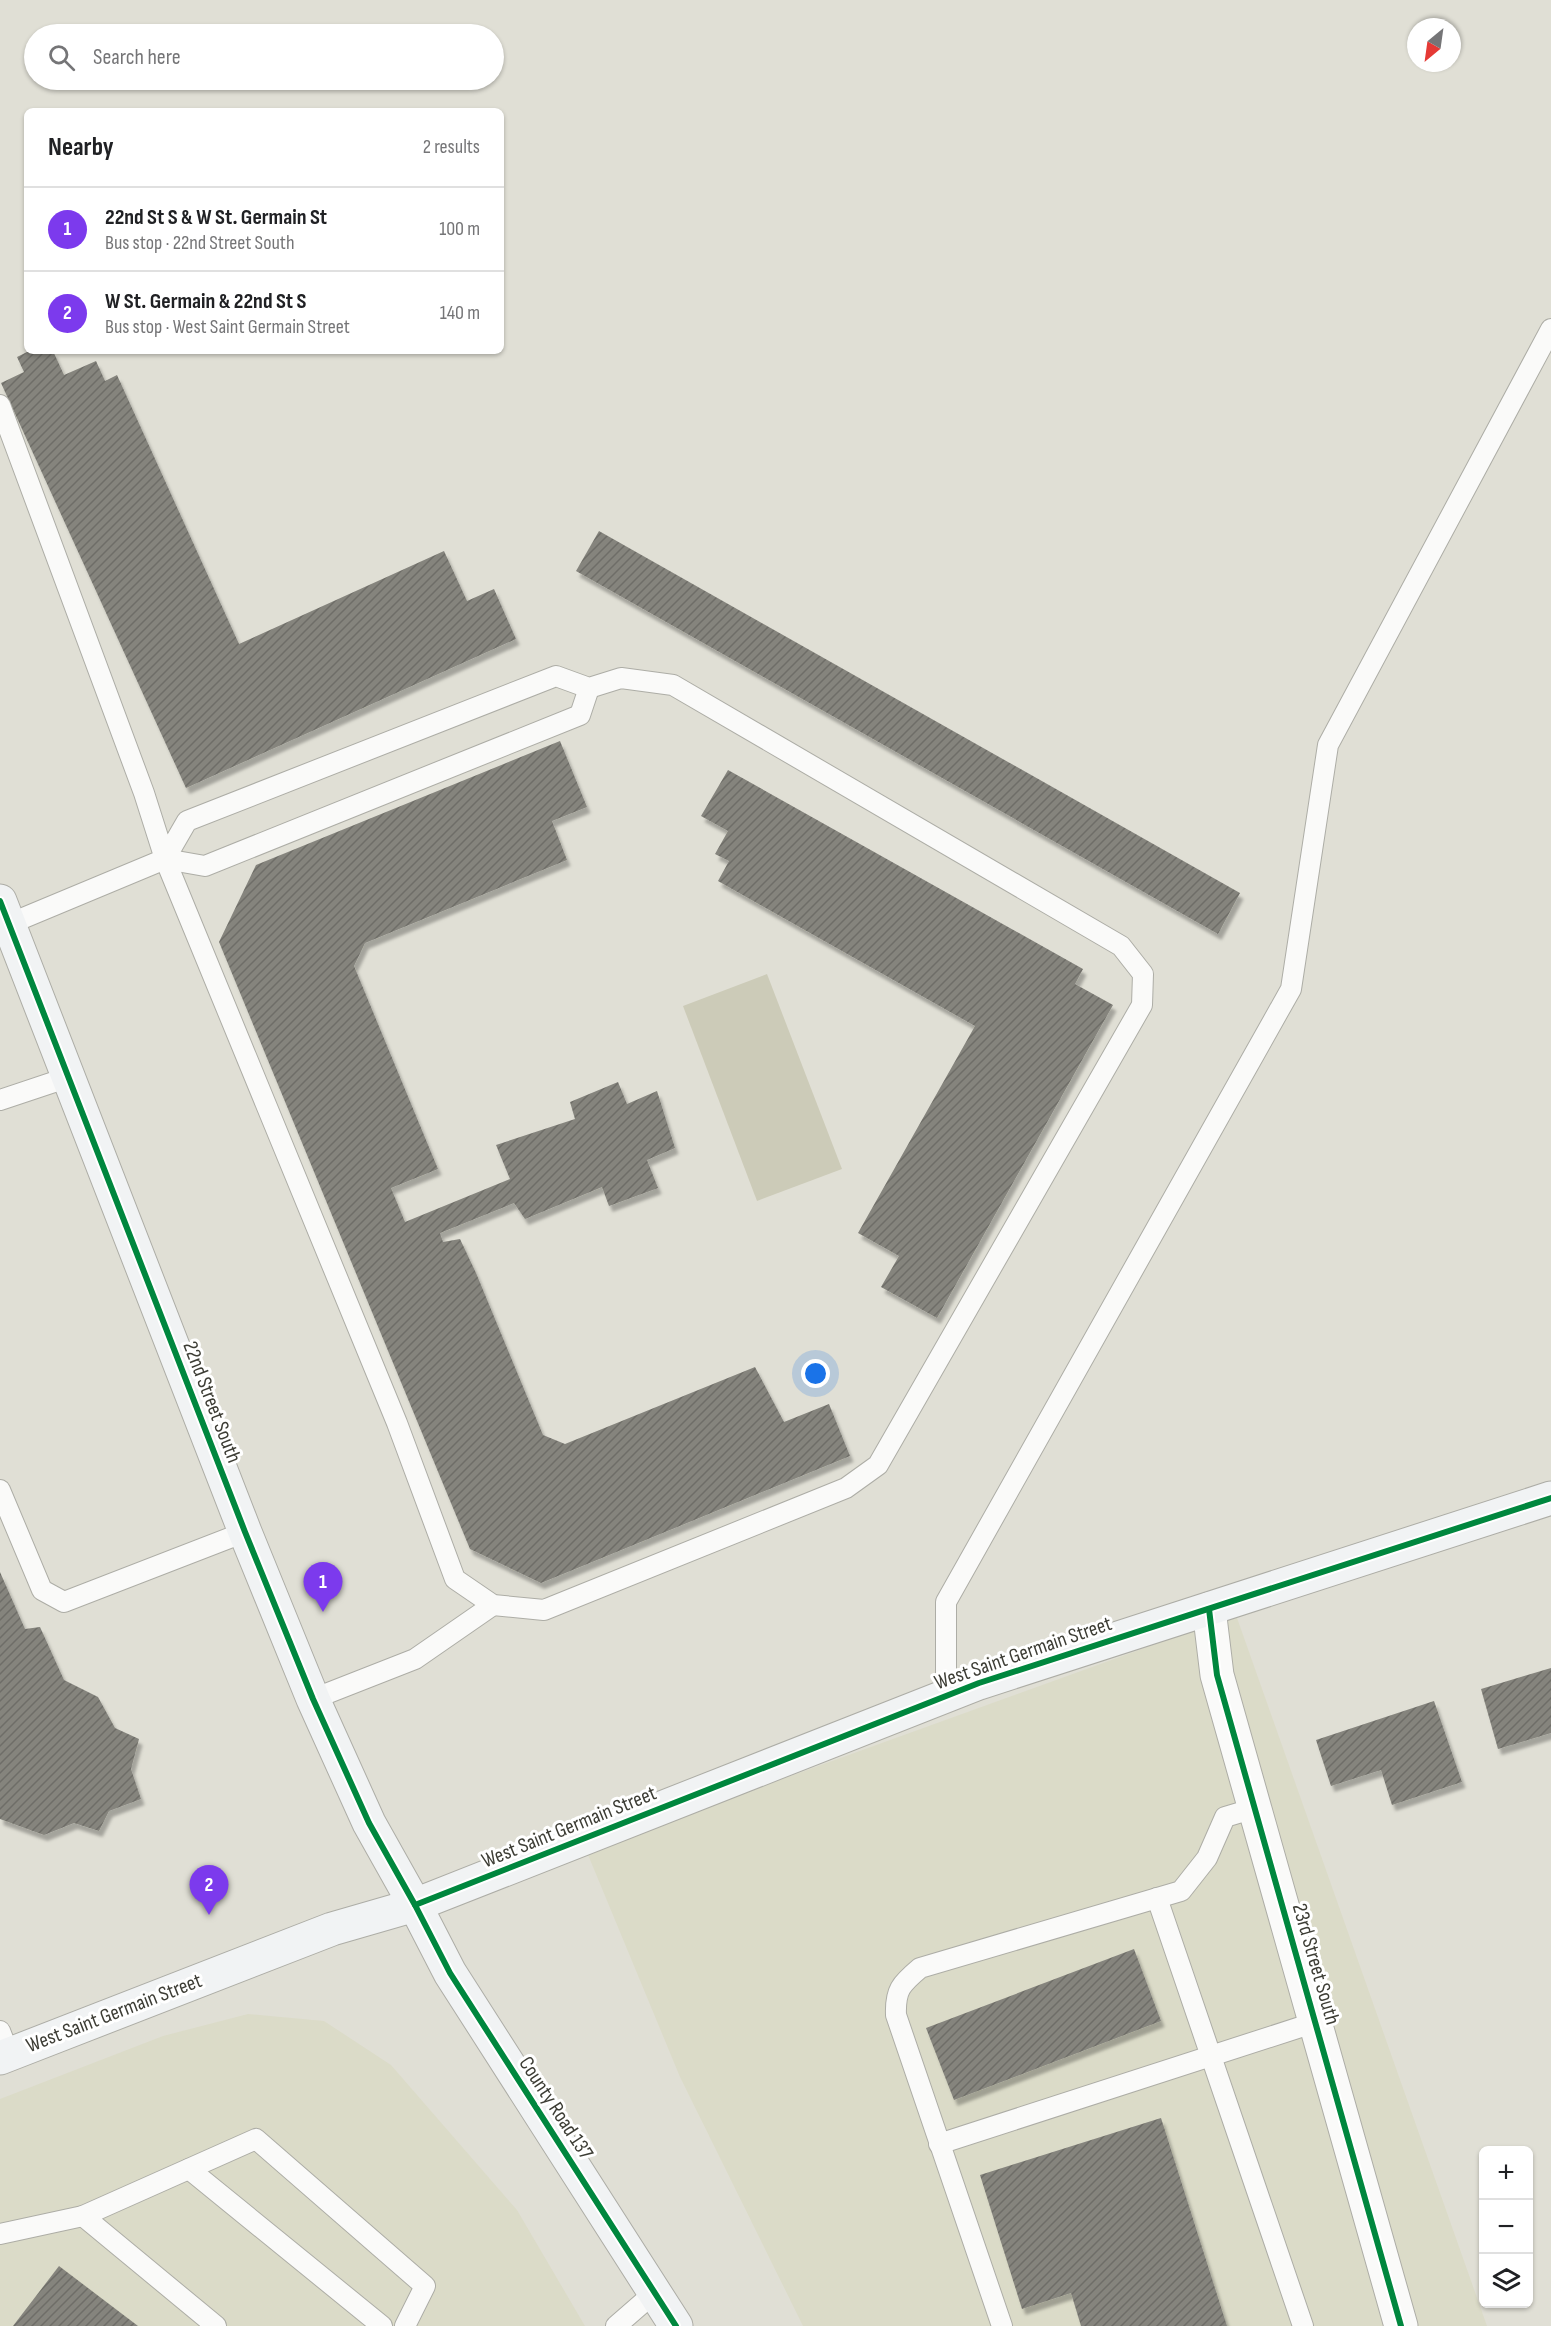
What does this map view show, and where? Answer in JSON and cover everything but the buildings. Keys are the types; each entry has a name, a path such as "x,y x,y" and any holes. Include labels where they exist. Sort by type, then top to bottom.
{"street":[{"name":"22nd Street South","path":"4,913 245,1532 313,1699 369,1823 415,1905"},
{"name":"West Saint Germain Street","path":"3,2047 332,1929 415,1905 946,1695 1551,1498"},
{"name":"23rd Street South","path":"1209,1609 1217,1675 1401,2326"},
{"name":"County Road 137","path":"415,1905 450,1973 676,2326"}],"lane":[{"path":"946,1695 946,1602 1291,989 1328,745 1551,329"},
{"path":"0,405 144,793 165,859 397,1423 455,1579 493,1605 544,1610 846,1488 878,1465 1142,1005 1143,974 1120,946 673,685 621,678 589,687 556,676 188,821 165,859"},
{"path":"4,913 165,859 205,866 580,715 589,687"},
{"path":"0,1100 69,1077"},
{"path":"0,1490 42,1590 64,1602 245,1532"},
{"path":"313,1699 415,1659 493,1605"},
{"path":"1002,2326 896,2015 895,1998 902,1984 920,1968 1181,1891 1207,1858 1225,1817 1255,1808"},
{"path":"1157,1899 1300,2325"},
{"path":"939,2144 1316,2022"},
{"path":"0,2234 83,2216 256,2139 425,2286 405,2326"},
{"path":"189,2169 382,2326"},
{"path":"83,2216 216,2326"},
{"path":"616,2326 654,2293"}],"shaded area":[{"path":"767,974 842,1169 757,1201 683,1006"},
{"path":"1236,1615 1487,2326 803,2326 680,2077 586,1850"},
{"path":"248,2014 324,2021 391,2065 517,2210 585,2326 0,2326 0,2099 163,2036"}],"cycle path":[{"path":"0,901 245,1532 313,1699 369,1823 450,1973 676,2326"},
{"path":"415,1905 979,1683 1551,1498"},
{"path":"1209,1609 1217,1675 1401,2326"}],"place":[{"name":"22nd St S & W St. Germain St","path":"323,1612"},
{"name":"W St. Germain & 22nd St S","path":"209,1915"}]}
